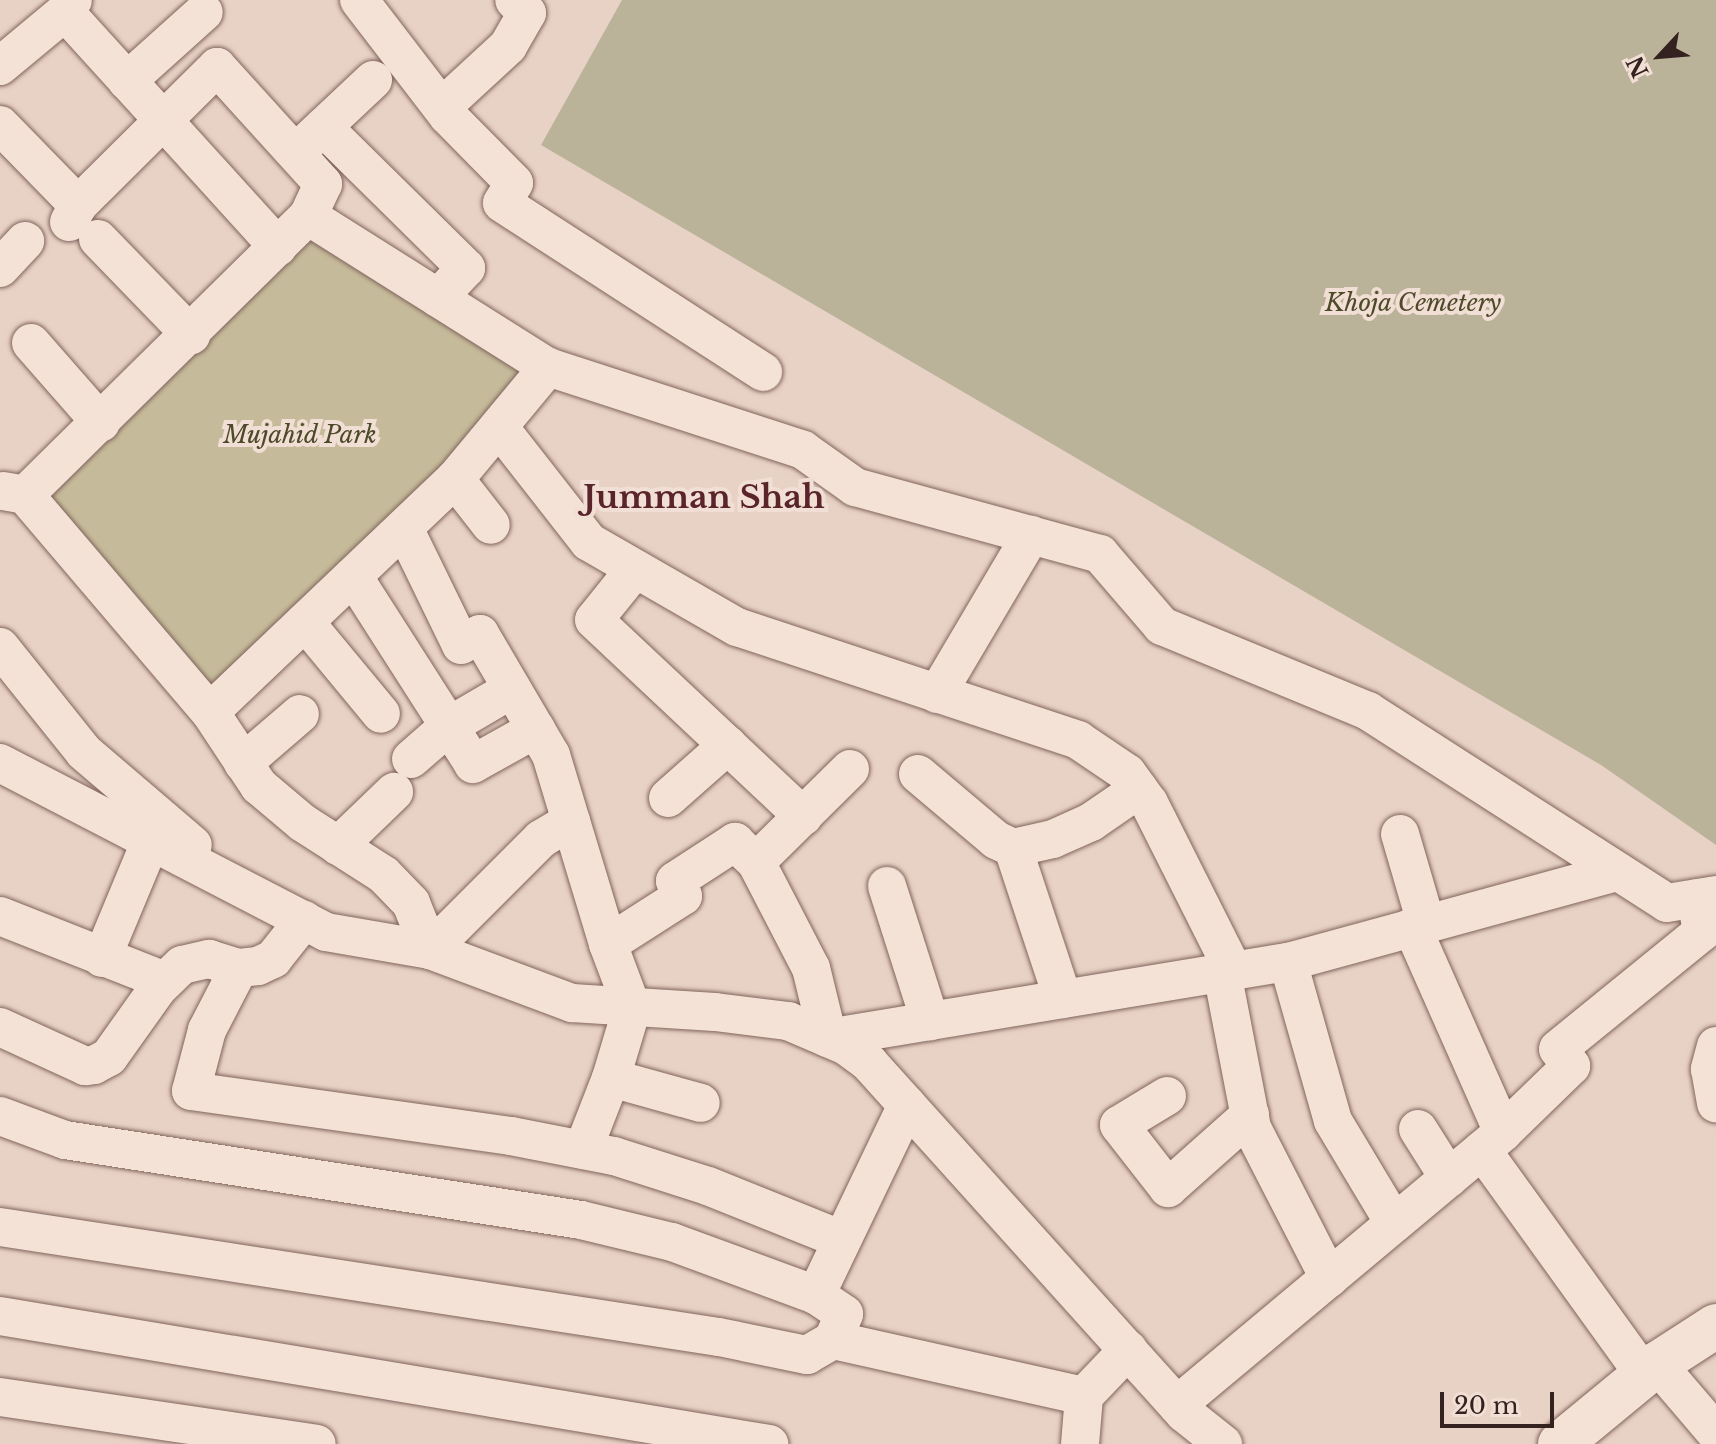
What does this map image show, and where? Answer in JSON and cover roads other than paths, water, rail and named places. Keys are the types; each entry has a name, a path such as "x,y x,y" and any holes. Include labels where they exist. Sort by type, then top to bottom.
{"street":[{"path":"359,0 442,107 514,183 502,203 763,372"},
{"path":"442,107 508,46 527,13 517,1"},
{"path":"0,66 57,8 278,247"},
{"path":"127,81 204,12"},
{"path":"82,222 165,122 217,67 323,184 308,216 191,335 101,423 13,493 210,712 259,786 303,823 384,875 411,903 430,950"},
{"path":"295,153 373,80"},
{"path":"0,125 82,222 191,335"},
{"path":"323,127 466,268 438,298"},
{"path":"308,216 548,367 803,450 855,487 1100,554 1162,626 1368,711 1667,903 1706,897 1702,932 1558,1049 1571,1066 1493,1141 1177,1405"},
{"path":"31,343 101,423"},
{"path":"210,712 455,479 548,367"},
{"path":"499,427 589,542 635,569 755,634 1078,740 1127,773 1139,789 1228,971 1252,1128 1329,1278"},
{"path":"455,479 491,525"},
{"path":"404,528 461,645 480,634 551,755 608,944 632,1008 611,1078 583,1150"},
{"path":"937,694 1031,535"},
{"path":"635,569 594,620 803,816"},
{"path":"353,576 473,764 536,729"},
{"path":"305,622 381,714"},
{"path":"0,647 84,752 245,890"},
{"path":"338,846 449,726 512,689"},
{"path":"243,763 300,714"},
{"path":"668,798 728,745"},
{"path":"0,763 326,932 430,950 572,1003 715,1012 788,1021 828,1038 869,1063 1177,1405 1223,1444"},
{"path":"756,862 850,769"},
{"path":"918,774 996,840 1013,848 1053,839 1091,822 1139,789"},
{"path":"430,950 541,839 571,821"},
{"path":"1400,834 1419,925 1493,1141 1650,1369 1716,1433"},
{"path":"102,958 151,840"},
{"path":"608,944 683,896 675,881 735,842 756,862 811,968 828,1038"},
{"path":"1013,848 1063,999"},
{"path":"828,1038 1288,962 1618,872"},
{"path":"887,886 930,1021"},
{"path":"0,916 165,981"},
{"path":"0,1027 85,1066 94,1065 109,1057 165,981 182,965 194,959 209,959 239,968 273,959 304,920"},
{"path":"1288,962 1333,1121 1394,1223"},
{"path":"239,968 207,1030 191,1091 511,1136 583,1150 708,1186 842,1240"},
{"path":"1716,1046 1710,1069 1716,1103"},
{"path":"611,1078 701,1103"},
{"path":"1167,1096 1119,1125 1168,1188 1250,1115"},
{"path":"816,1295 907,1105"},
{"path":"0,1116 65,1140 581,1220 672,1242 816,1295 844,1314 833,1340 807,1355 719,1337 0,1227"},
{"path":"1418,1129 1449,1178"},
{"path":"0,1316 769,1444"},
{"path":"1578,1439 1650,1369 1716,1326"},
{"path":"833,1340 1084,1396"},
{"path":"1080,1444 1084,1396 1128,1350"},
{"path":"0,1397 317,1444"}],"district":[{"name":"Jumman Shah","path":"704,497"}],"park label":[{"name":"Khoja Cemetery","path":"1413,303"},
{"name":"Mujahid Park","path":"300,435"}]}
